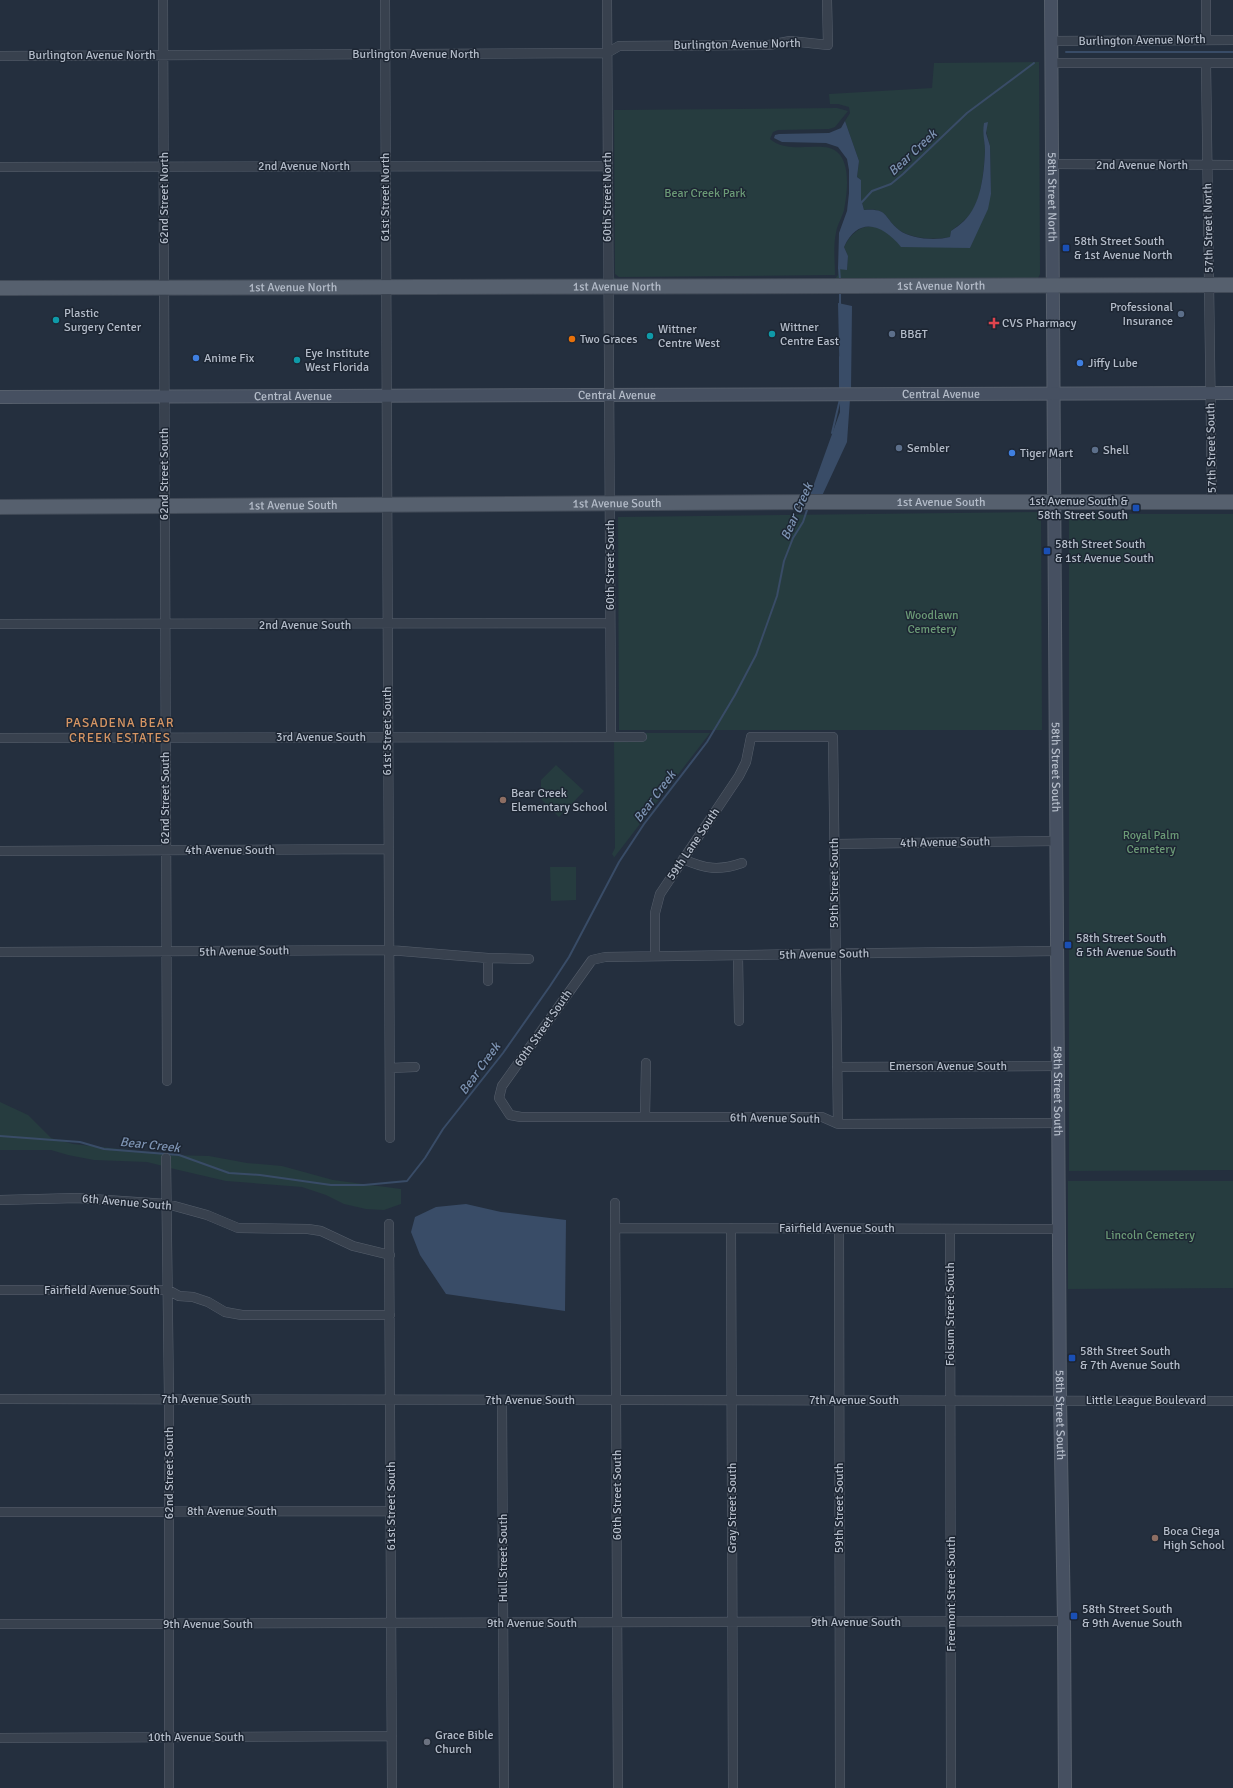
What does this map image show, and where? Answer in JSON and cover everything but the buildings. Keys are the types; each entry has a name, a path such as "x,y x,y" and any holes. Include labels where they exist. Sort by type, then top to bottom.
{"main road":[{"name":"1st Avenue North","path":"0,288 852,287 1053,284 1233,285"},
{"name":"1st Avenue South","path":"0,507 819,502 1233,502"}],"street":[{"name":"62nd Street North","path":"163,0 163,396"},
{"name":"61st Street North","path":"385,0 386,395"},
{"name":"60th Street North","path":"607,0 608,394"},
{"name":"Burlington Avenue North","path":"0,56 607,53 619,46 769,45 790,41 828,45 828,0"},
{"name":"58th Street North","path":"1051,0 1055,394"},
{"path":"1206,0 1206,40"},
{"name":"Burlington Avenue North","path":"1051,41 1233,40"},
{"name":"Burlington Avenue North","path":"1051,63 1233,62"},
{"name":"57th Street North","path":"1206,63 1206,165 1210,393"},
{"name":"2nd Avenue North","path":"1052,164 1233,164"},
{"name":"2nd Avenue North","path":"0,167 607,166"},
{"name":"57th Street South","path":"1210,393 1212,503"},
{"name":"Central Avenue","path":"0,397 1233,393"},
{"name":"60th Street South","path":"608,394 611,736"},
{"name":"58th Street South","path":"1055,394 1054,503 1058,1123 1065,1788"},
{"name":"61st Street South","path":"386,395 388,505 387,625 390,1138"},
{"name":"62nd Street South","path":"163,396 167,1081"},
{"name":"2nd Avenue South","path":"0,624 387,625 610,623"},
{"name":"3rd Avenue South","path":"0,738 642,737"},
{"name":"59th Street South","path":"751,737 833,737 838,1124"},
{"name":"59th Lane South","path":"655,956 655,913 660,894 739,776 746,762 751,737"},
{"name":"4th Avenue South","path":"834,844 1056,841"},
{"name":"4th Avenue South","path":"0,851 388,849"},
{"path":"683,859 697,866 708,868 729,868 742,863"},
{"name":"5th Avenue South","path":"0,952 389,950 488,958 528,959"},
{"name":"5th Avenue South","path":"592,960 605,956 738,956 835,953 1057,951"},
{"path":"738,956 739,1021"},
{"path":"488,958 488,981"},
{"name":"60th Street South","path":"499,1098 502,1086 592,960"},
{"path":"645,1117 646,1063"},
{"name":"Emerson Avenue South","path":"838,1067 1058,1066"},
{"path":"390,1068 414,1067"},
{"name":"6th Avenue South","path":"499,1098 510,1115 521,1117 822,1117 838,1124 1058,1123"},
{"name":"62nd Street South","path":"166,1158 169,1399 169,1788"},
{"name":"6th Avenue South","path":"0,1200 77,1198 167,1204 207,1215 238,1228 308,1229 321,1231 352,1246 390,1255"},
{"name":"60th Street South","path":"615,1203 618,1788"},
{"name":"61st Street South","path":"389,1224 392,1788"},
{"name":"Fairfield Avenue South","path":"616,1228 1059,1229"},
{"name":"Gray Street South","path":"731,1228 733,1788"},
{"name":"59th Street South","path":"839,1228 840,1788"},
{"name":"Folsum Street South","path":"950,1229 950,1400"},
{"name":"Fairfield Avenue South","path":"0,1290 168,1290 179,1296 192,1297 208,1302 224,1312 242,1315 390,1315"},
{"name":"7th Avenue South","path":"0,1400 1060,1400"},
{"name":"Freemont Street South","path":"950,1400 951,1788"},
{"name":"Little League Boulevard","path":"1060,1400 1233,1401"},
{"name":"Hull Street South","path":"502,1401 504,1788"},
{"name":"8th Avenue South","path":"0,1512 391,1511"},
{"name":"9th Avenue South","path":"0,1624 1064,1621"},
{"name":"10th Avenue South","path":"0,1738 392,1736"}],"green space":[{"path":"1039,62 1040,274 1037,280 614,282 614,277 617,280 835,279 838,275 838,269 847,269 848,256 844,247 854,233 866,227 880,228 894,238 970,248 991,194 990,146 984,123 985,151 983,172 981,186 973,210 951,231 950,237 917,237 899,230 881,212 877,210 864,210 861,199 861,180 857,177 859,161 845,121 850,113 849,107 838,104 830,104 829,94 932,88 934,63"},
{"name":"Bear Creek Park","path":"837,108 848,111 835,127 829,129 778,130 773,132 770,139 775,143 788,147 823,147 833,149 840,154 844,162 847,191 844,210 837,227 835,238 835,275 619,277 615,274 614,110"},
{"name":"Woodlawn Cemetery","path":"1041,512 1042,730 619,730 618,517"},
{"name":"Royal Palm Cemetery","path":"1069,514 1233,514 1233,1170 1069,1171"},
{"path":"646,733 710,733 613,859 614,857 612,854 615,848 614,741 646,741"},
{"path":"556,765 584,791 559,817 541,799 541,780"},
{"path":"550,867 576,867 576,900 551,901"},
{"path":"0,1102 28,1115 51,1138 73,1144 166,1154 163,1154 163,1166 147,1162 94,1160 51,1150 0,1150"},
{"path":"170,1155 209,1156 247,1163 282,1166 333,1180 401,1189 401,1204 384,1210 366,1209 344,1204 326,1195 302,1187 226,1181 170,1168"},
{"name":"Lincoln Cemetery","path":"1068,1181 1233,1181 1233,1288 1068,1289"}],"water":[{"path":"845,121 859,161 857,177 861,180 861,199 864,210 878,210 885,214 899,230 904,233 930,239 950,237 951,231 964,221 974,207 978,198 984,169 984,123 988,122 986,133 990,146 991,194 988,209 970,248 901,247 887,233 879,229 864,227 857,230 850,237 844,247 848,256 847,270 838,269 839,233 847,211 849,193 849,170 847,159 838,147 826,143 782,142 774,138 775,135 779,134 829,133 841,128"},
{"path":"838,303 852,306 851,390 840,390"},
{"path":"840,399 850,399 847,442 821,498 809,498 840,412"},
{"path":"466,1204 501,1212 566,1220 565,1311 446,1294 420,1255 411,1232 415,1217 436,1207"}],"waterway":[{"name":"Bear Creek","path":"1066,52 1233,52"},
{"name":"Bear Creek","path":"861,203 872,191 891,184 967,113 1034,63"},
{"name":"Bear Creek","path":"839,267 840,280"},
{"name":"Bear Creek","path":"840,291 840,304"},
{"name":"Bear Creek","path":"840,357 840,390"},
{"name":"Bear Creek","path":"832,433 840,399"},
{"name":"Bear Creek","path":"0,1136 80,1142 104,1149 179,1155 229,1173 260,1175 331,1185 364,1185 407,1181 425,1158 443,1129 503,1053 550,986 569,957 619,862 644,824 707,742 735,695 756,655 777,596 784,561 793,538 803,522 808,507"}],"place":[{"name":"58th Street South & 1st Avenue North","path":"1066,248"},
{"name":"Professional Insurance","path":"1181,314"},
{"name":"Plastic Surgery Center","path":"56,320"},
{"name":"CVS Pharmacy","path":"994,323"},
{"name":"Wittner Centre East","path":"772,334"},
{"name":"BB&T","path":"892,334"},
{"name":"Wittner Centre West","path":"650,336"},
{"name":"Two Graces","path":"572,339"},
{"name":"Anime Fix","path":"196,358"},
{"name":"Eye Institute West Florida","path":"297,360"},
{"name":"Jiffy Lube","path":"1080,363"},
{"name":"Sembler","path":"899,448"},
{"name":"Shell","path":"1095,450"},
{"name":"Tiger Mart","path":"1012,453"},
{"name":"1st Avenue South & 58th Street South","path":"1136,508"},
{"name":"58th Street South & 1st Avenue South","path":"1047,551"},
{"name":"Bear Creek Elementary School","path":"503,800"},
{"name":"58th Street South & 5th Avenue South","path":"1068,945"},
{"name":"58th Street South & 7th Avenue South","path":"1072,1358"},
{"name":"Boca Ciega High School","path":"1155,1538"},
{"name":"58th Street South & 9th Avenue South","path":"1074,1616"},
{"name":"Grace Bible Church","path":"427,1742"}],"district":[{"name":"PASADENA BEAR CREEK ESTATES","path":"120,730"}]}
